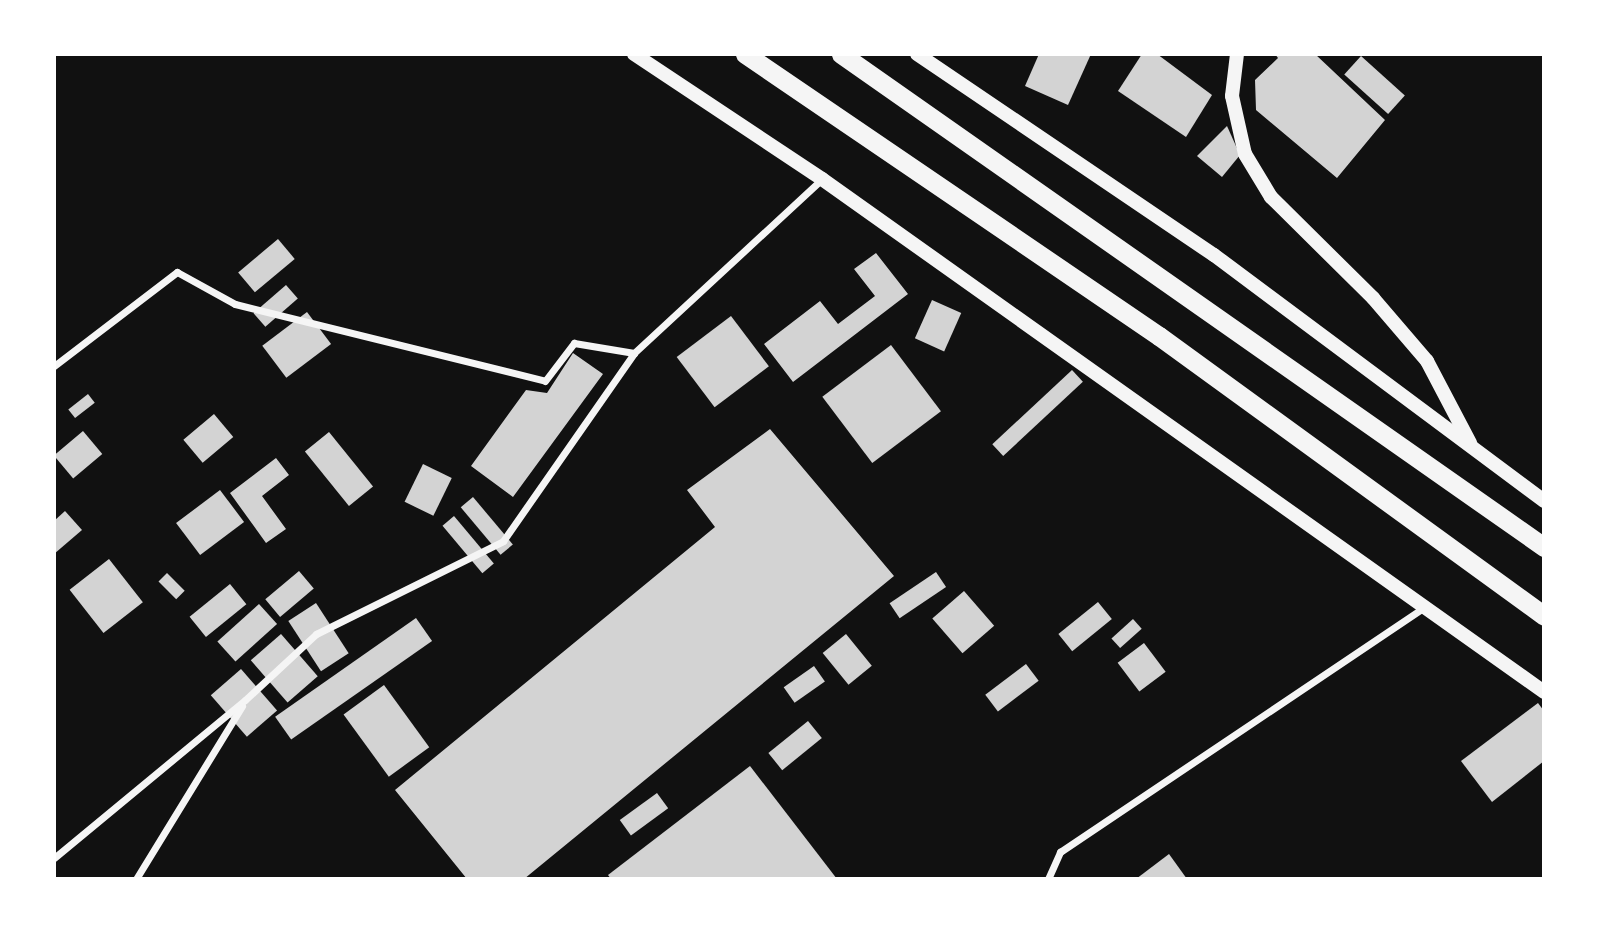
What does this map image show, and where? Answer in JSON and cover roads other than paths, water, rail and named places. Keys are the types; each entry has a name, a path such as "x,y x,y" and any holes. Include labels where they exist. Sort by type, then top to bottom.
{"highway":[{"path":"745,54 1159,336 1544,616"},
{"path":"841,54 1544,547"}],"main road":[{"path":"634,54 822,179 1544,692"},
{"path":"917,54 1213,256 1544,501"},
{"path":"1237,54 1232,96 1245,154 1258,176 1271,197 1373,298 1427,361 1472,448"}],"street":[{"path":"54,858 246,700 316,634 503,541 634,353 822,179"},
{"path":"54,366 177,272 235,304 545,381 574,343 634,353"},
{"path":"1048,879 1060,852 1425,606"},
{"path":"136,879 246,700"}]}
